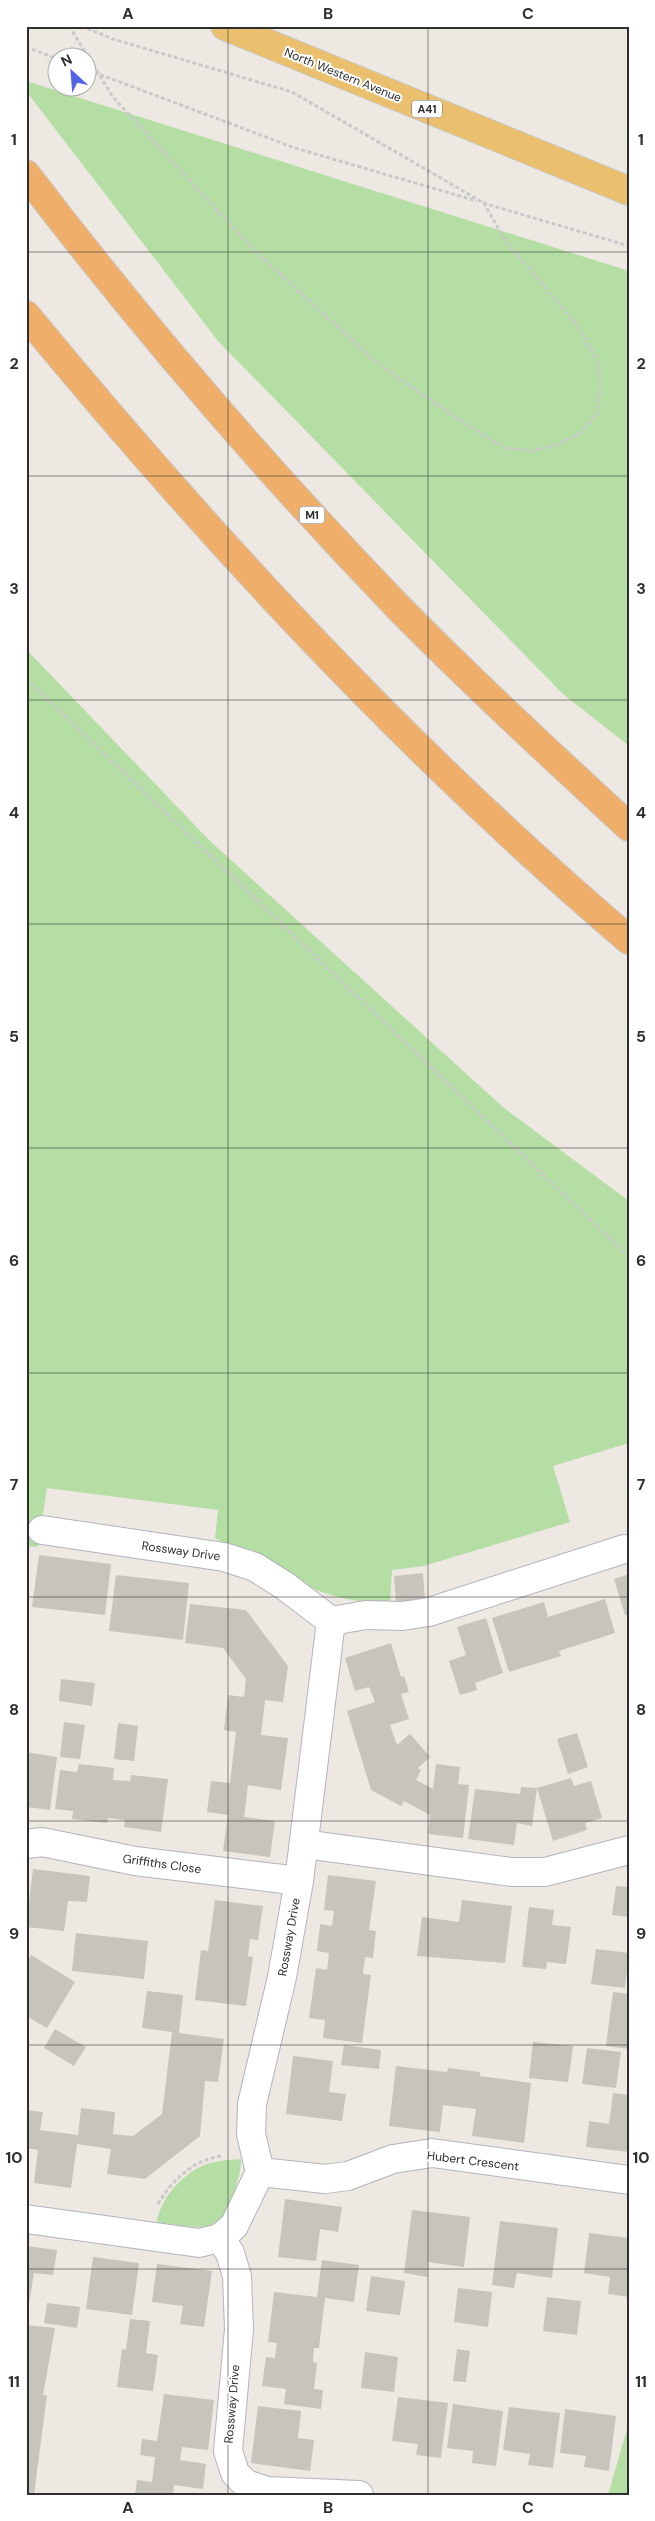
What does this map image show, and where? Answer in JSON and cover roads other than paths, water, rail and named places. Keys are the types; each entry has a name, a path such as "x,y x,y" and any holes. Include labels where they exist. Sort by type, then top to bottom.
{"highway":[{"name":"North Western Avenue","path":"225,26 629,191"},
{"name":"M1","path":"26,174 168,352 286,488 400,608 536,742 629,827"},
{"path":"26,315 101,406 216,537 339,666 476,803 629,940"}],"street":[{"name":"Rossway Drive","path":"42,1530 224,1557 255,1567 285,1586 331,1621 299,1881 282,1977 252,2104 251,2134 258,2162"},
{"path":"331,1621 366,1615 402,1616 429,1612 624,1549"},
{"name":"Griffiths Close","path":"26,1844 42,1842 135,1860 299,1881"},
{"path":"304,1844 511,1872 545,1872 629,1850"},
{"name":"Hubert Crescent","path":"258,2162 325,2179 348,2176 393,2159 432,2154 629,2180"},
{"path":"26,2219 199,2243 220,2238 234,2226 258,2162"},
{"name":"Rossway Drive","path":"220,2238 230,2253 237,2276 239,2329 228,2451 235,2473 246,2484 267,2491 359,2495"}]}
